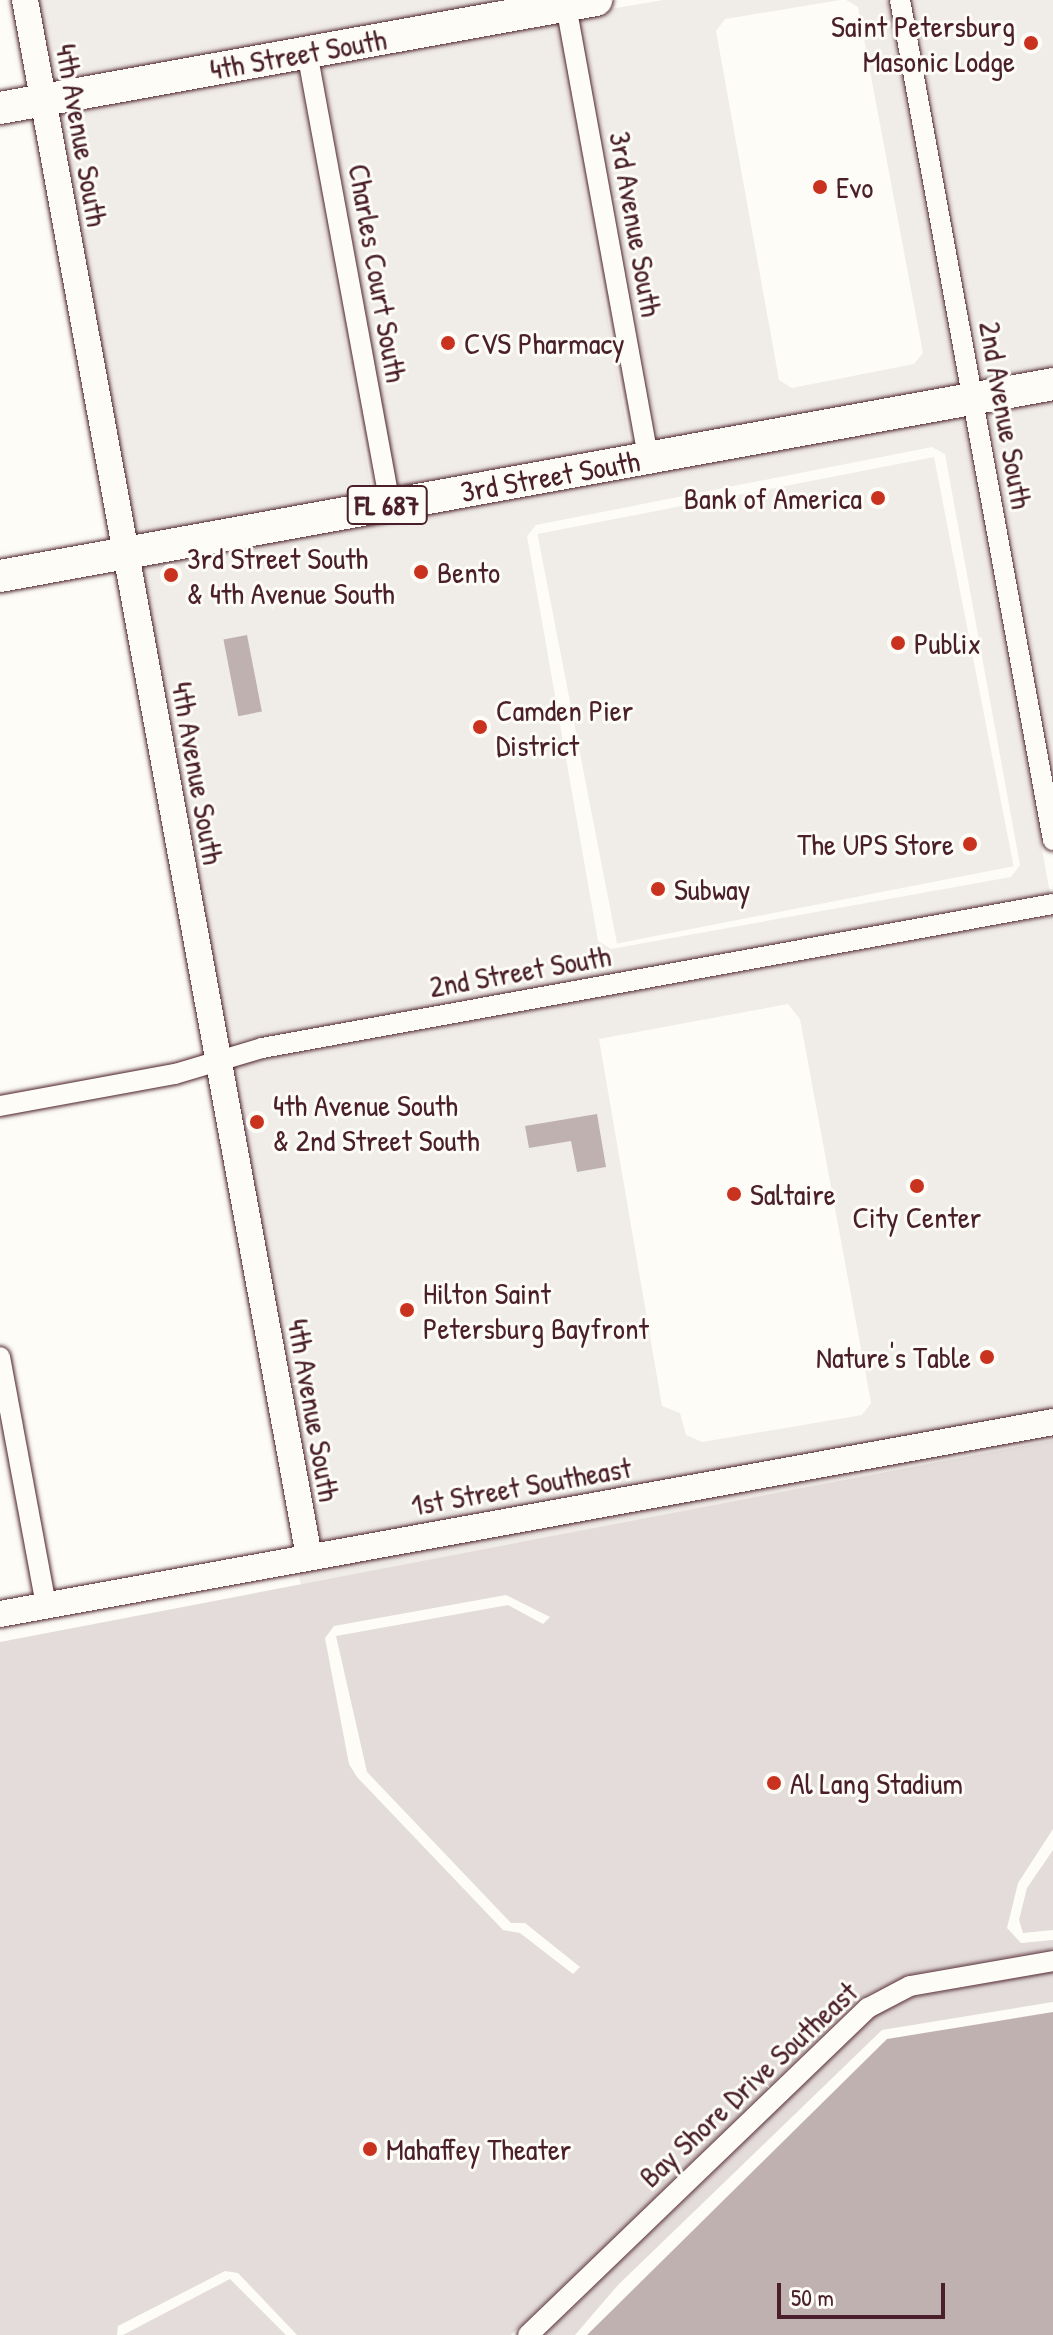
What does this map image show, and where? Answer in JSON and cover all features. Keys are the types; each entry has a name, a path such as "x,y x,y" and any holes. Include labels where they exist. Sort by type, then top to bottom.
{"main road":[{"name":"4th Street South","path":"0,108 576,2"},
{"name":"3rd Street South","path":"0,576 1053,384"}],"street":[{"name":"4th Avenue South","path":"25,0 309,1557"},
{"name":"2nd Avenue South","path":"900,0 1053,840"},
{"name":"3rd Avenue South","path":"576,2 648,458"},
{"name":"Charles Court South","path":"307,52 390,505"},
{"name":"2nd Street South","path":"0,1106 218,1062 262,1048 1053,904"},
{"path":"0,1357 46,1606"},
{"name":"1st Street Southeast","path":"0,1614 1053,1422"},
{"name":"Bay Shore Drive Southeast","path":"528,2335 868,2008 921,1983 1053,1961"}],"shaded area":[{"path":"38,0 530,0 54,87"},
{"path":"663,0 840,0 725,19 716,31 779,380 792,388 914,364 923,353 858,7 846,0 887,0 958,390 659,444 581,14"},
{"path":"914,0 1053,0 1053,373 984,385"},
{"path":"555,19 631,449 397,491 322,60"},
{"path":"297,66 373,496 134,539 58,108"},
{"path":"1053,396 1053,766 988,408"},
{"path":"962,413 1050,893 228,1043 141,562","holes":["932,447 945,454 1020,865 1011,877 611,949 598,941 527,536 536,525"]},
{"path":"934,457 1014,866 617,943 537,534"},
{"path":"247,635 262,712 238,716 223,640"},
{"path":"1053,916 1053,1410 319,1543 233,1065","holes":["788,1004 800,1019 871,1403 862,1415 702,1442 686,1435 680,1413 662,1406 599,1039"]},
{"path":"597,1114 606,1167 577,1172 571,1141 529,1148 525,1126"},
{"path":"1053,1433 1053,1440 301,1586 298,1571"},
{"path":"1053,1440 1053,1829 1018,1883 1007,1928 1021,1943 1053,1940 1053,1949 907,1975 861,1998 511,2335 297,2335 238,2273 225,2271 118,2326 117,2335 0,2335 0,1642","holes":["506,1595 550,1617 543,1624 508,1605 336,1636 367,1772 511,1923 525,1923 580,1967 573,1974 520,1933 503,1930 357,1777 349,1764 325,1638 334,1626"]},
{"path":"1053,1850 1053,1930 1023,1933 1019,1920 1027,1888"},
{"path":"1053,1972 1053,2002 882,2030 618,2285 575,2335 545,2335 876,2016 914,1997"},
{"path":"1053,2012 1053,2335 587,2335 887,2039"},
{"path":"230,2279 286,2335 123,2335"}],"place":[{"name":"Saint Petersburg Masonic Lodge","path":"1031,43"},
{"name":"Evo","path":"820,187"},
{"name":"CVS Pharmacy","path":"448,343"},
{"name":"Bank of America","path":"878,498"},
{"name":"Bento","path":"421,572"},
{"name":"3rd Street South & 4th Avenue South","path":"171,575"},
{"name":"Publix","path":"898,643"},
{"name":"Camden Pier District","path":"480,727"},
{"name":"The UPS Store","path":"970,844"},
{"name":"Subway","path":"658,889"},
{"name":"4th Avenue South & 2nd Street South","path":"257,1122"},
{"name":"City Center","path":"917,1186"},
{"name":"Saltaire","path":"734,1194"},
{"name":"Hilton Saint Petersburg Bayfront","path":"407,1310"},
{"name":"Nature's Table","path":"987,1357"},
{"name":"Al Lang Stadium","path":"774,1783"},
{"name":"Mahaffey Theater","path":"370,2149"}]}
